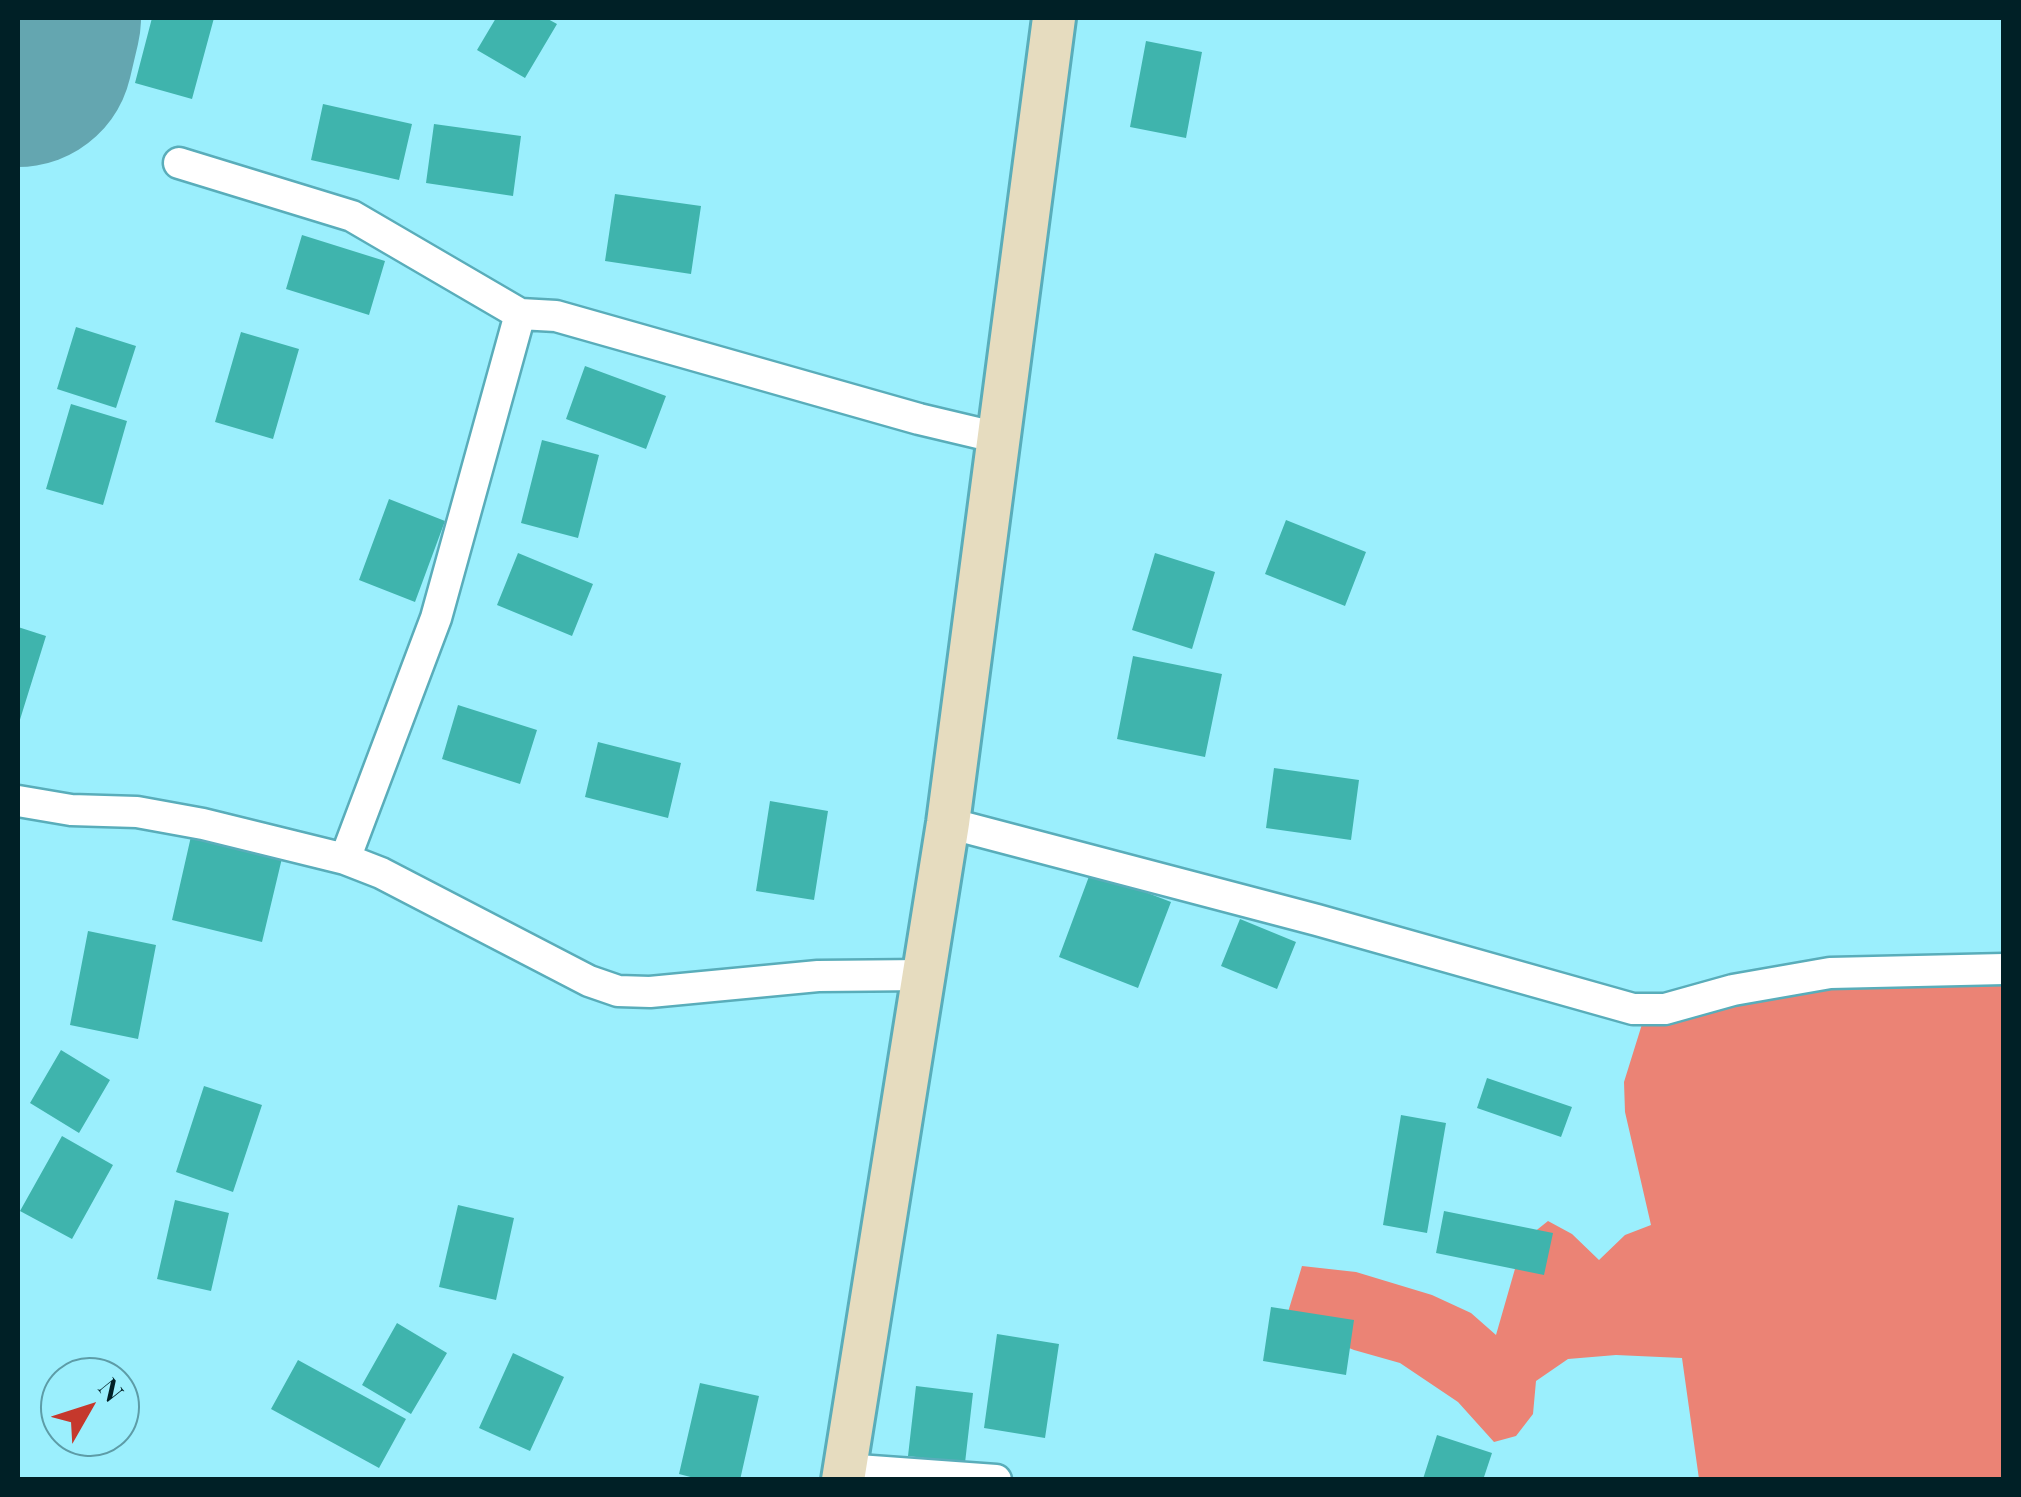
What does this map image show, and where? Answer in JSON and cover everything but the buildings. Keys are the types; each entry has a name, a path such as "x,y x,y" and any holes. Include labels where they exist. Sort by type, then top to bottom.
{"main road":[{"path":"844,1474 948,823 1054,18"}],"street":[{"path":"179,163 352,216 520,314 556,316 919,420 999,438"},
{"path":"345,859 436,618 520,314"},
{"path":"18,800 71,810 137,812 345,859 381,872 589,982 618,991 650,992 818,976 924,976"},
{"path":"948,823 1317,920 1633,1009 1665,1009 1733,990 1830,973 2004,969"},
{"path":"844,1474 996,1480"}],"shaded area":[{"path":"2003,976 2003,1479 1699,1479 1682,1358 1616,1355 1568,1359 1536,1381 1533,1414 1516,1436 1494,1442 1458,1402 1400,1363 1354,1350 1285,1322 1302,1266 1356,1272 1432,1295 1471,1313 1496,1335 1523,1241 1548,1221 1572,1234 1599,1260 1625,1235 1651,1225 1625,1112 1624,1082 1643,1021 1748,989"}],"runway":[{"path":"18,52 26,18"}]}
